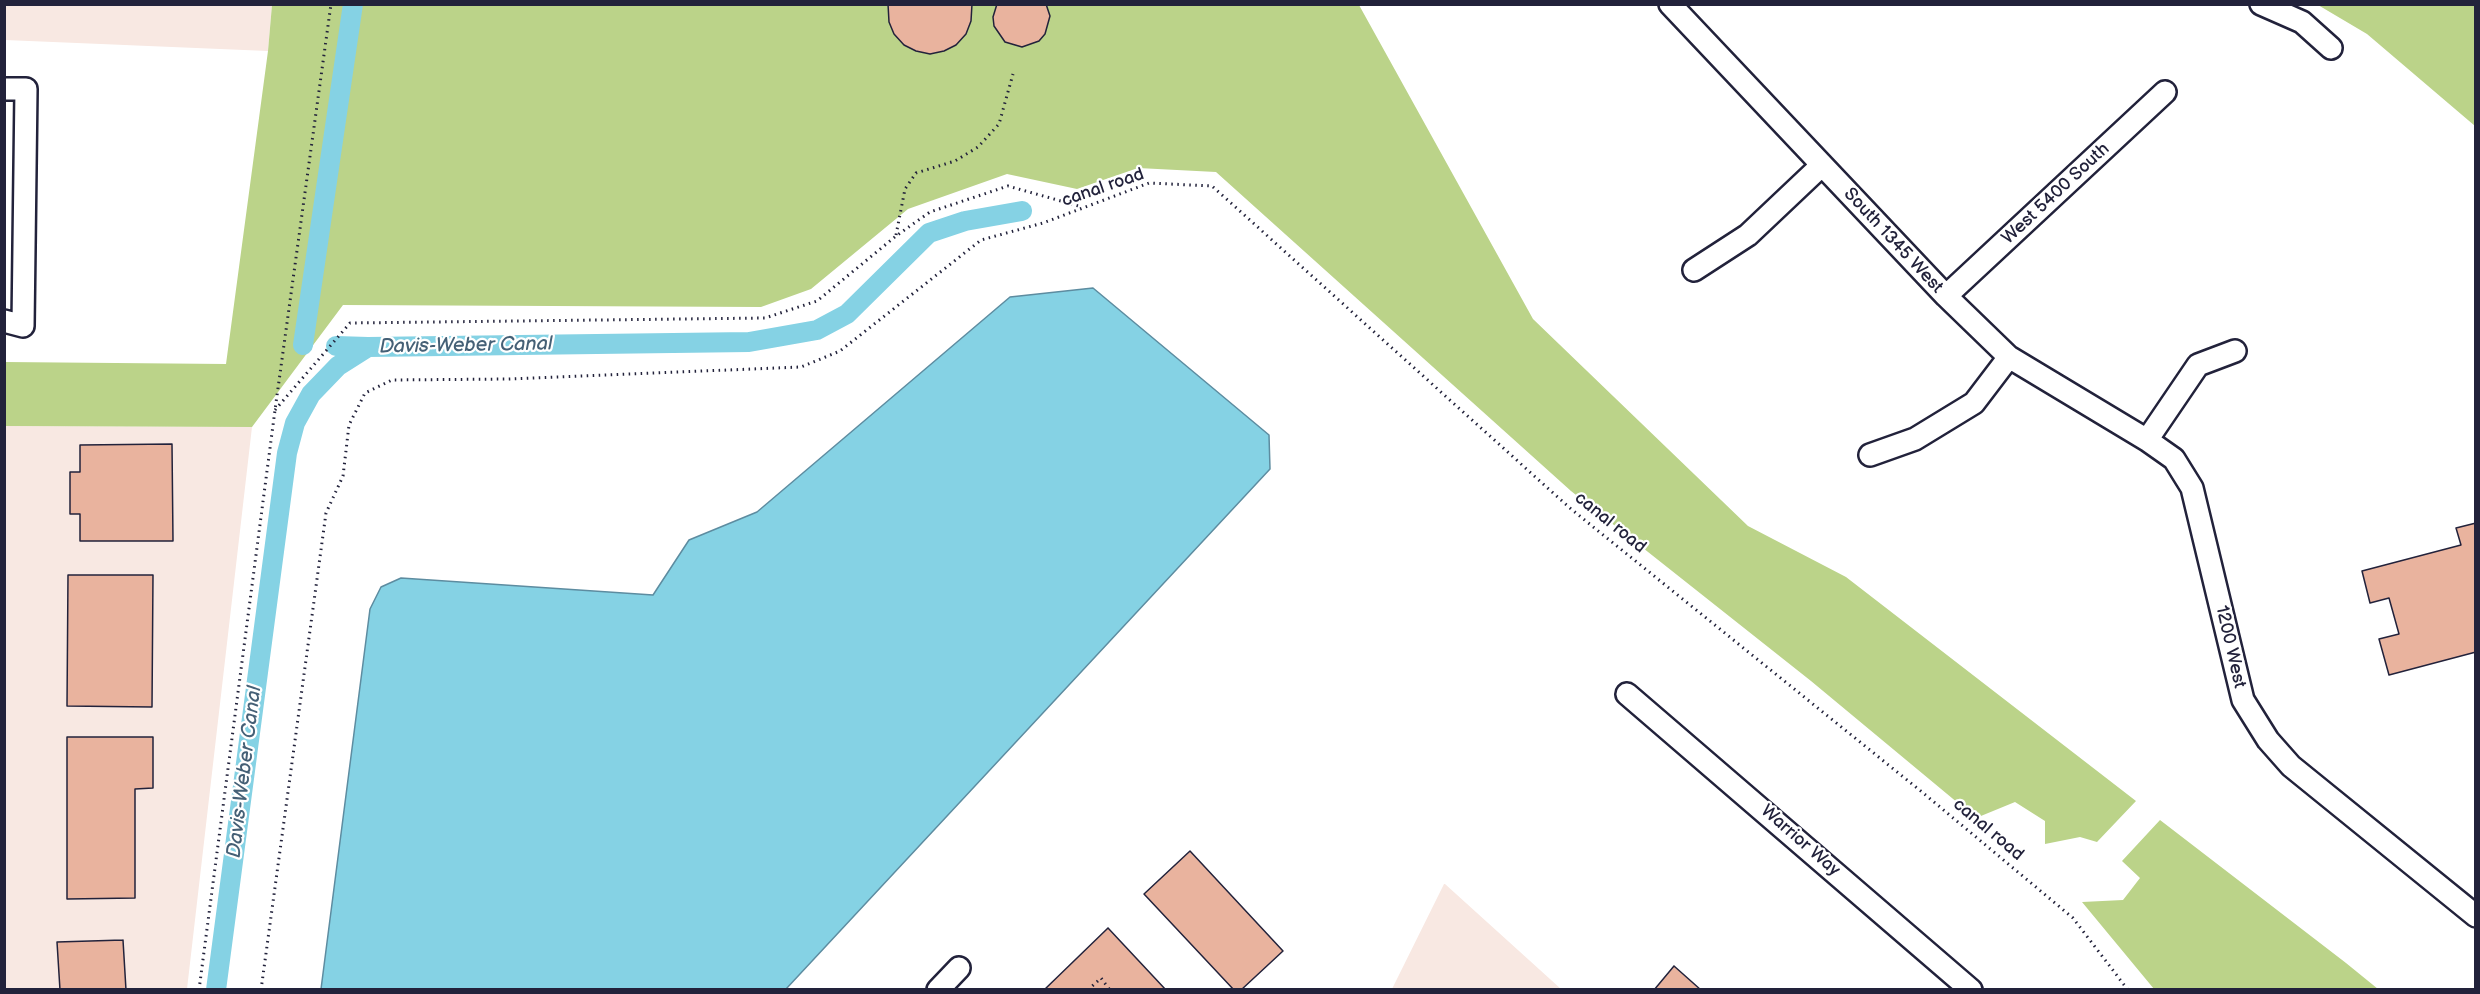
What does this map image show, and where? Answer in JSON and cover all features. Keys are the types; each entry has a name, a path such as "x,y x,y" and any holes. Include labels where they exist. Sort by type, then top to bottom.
{"street":[{"name":"South 1345 West","path":"1670,4 1946,297 2009,357 2147,440"},
{"path":"2261,4 2302,22 2331,48"},
{"path":"4,89 26,89 24,326 4,321"},
{"name":"West 5400 South","path":"1946,297 2165,92"},
{"path":"1694,270 1748,236 1822,165"},
{"path":"2147,440 2198,365 2235,351"},
{"path":"1870,455 1915,439 1974,403 2009,357"},
{"name":"1200 West","path":"2147,440 2174,459 2192,488 2243,700 2268,740 2291,766 2472,907"},
{"name":"Warrior Way","path":"1627,694 1971,990"},
{"path":"938,990 959,968"}],"path":[{"path":"199,990 274,410 331,4"},
{"path":"896,236 905,189 916,173 955,161 978,147 999,124 1013,74"},
{"name":"canal road","path":"261,990 326,513 343,476 349,426 365,393 392,380 508,379 801,367 840,351 981,240 1044,223 1149,183 1212,186 1571,509 1922,792 2073,918 2128,990"},
{"path":"274,410 350,323 765,318 817,301 896,236 930,212 1008,186 1083,208"},
{"path":"1088,990 1101,978 1110,990"}],"shaded area":[{"path":"5,5 272,5 268,51 5,40"},
{"path":"5,426 252,427 187,989 5,990"},
{"path":"1445,884 1561,989 1392,989"}],"green space":[{"path":"272,5 1359,5 1533,319 1748,526 1846,577 2136,801 2097,842 2080,837 2045,844 2045,821 2015,802 1976,818 1811,681 1571,491 1216,172 1138,168 1077,189 1007,174 908,209 811,289 761,307 343,305 252,427 5,426 5,362 226,364 268,51"},
{"path":"2318,5 2475,5 2475,126 2367,34"},
{"path":"2160,820 2378,989 2154,989 2082,902 2123,900 2140,878 2122,861"}],"water":[{"path":"1093,288 1269,435 1270,469 786,989 321,989 370,609 381,587 401,578 653,595 689,540 757,512 1010,297"}],"building":[{"path":"888,4 972,4 971,21 966,34 956,45 930,54 904,45 894,34 889,22"},
{"path":"997,4 1046,4 1050,16 1045,34 1039,41 1022,47 1005,42 994,26 993,17"},
{"path":"172,444 173,541 80,541 80,514 70,514 70,472 80,472 80,445"},
{"path":"2476,523 2476,652 2389,675 2379,639 2399,634 2389,598 2370,603 2362,571 2461,545 2456,528"},
{"path":"68,575 153,575 152,707 67,706"},
{"path":"67,737 153,737 153,788 135,789 135,898 67,899"},
{"path":"1190,851 1283,951 1241,990 1234,990 1144,894"},
{"path":"1108,928 1166,990 1044,990"},
{"path":"123,940 126,990 60,990 57,942"},
{"path":"1674,966 1701,990 1654,990"}],"waterway":[{"path":"303,345 353,4"},
{"name":"Davis-Weber Canal","path":"216,990 287,453 295,423 311,394 338,366 368,347 749,342 817,330 847,314 929,233 965,221 1022,211"},
{"path":"336,346 368,347"}]}
